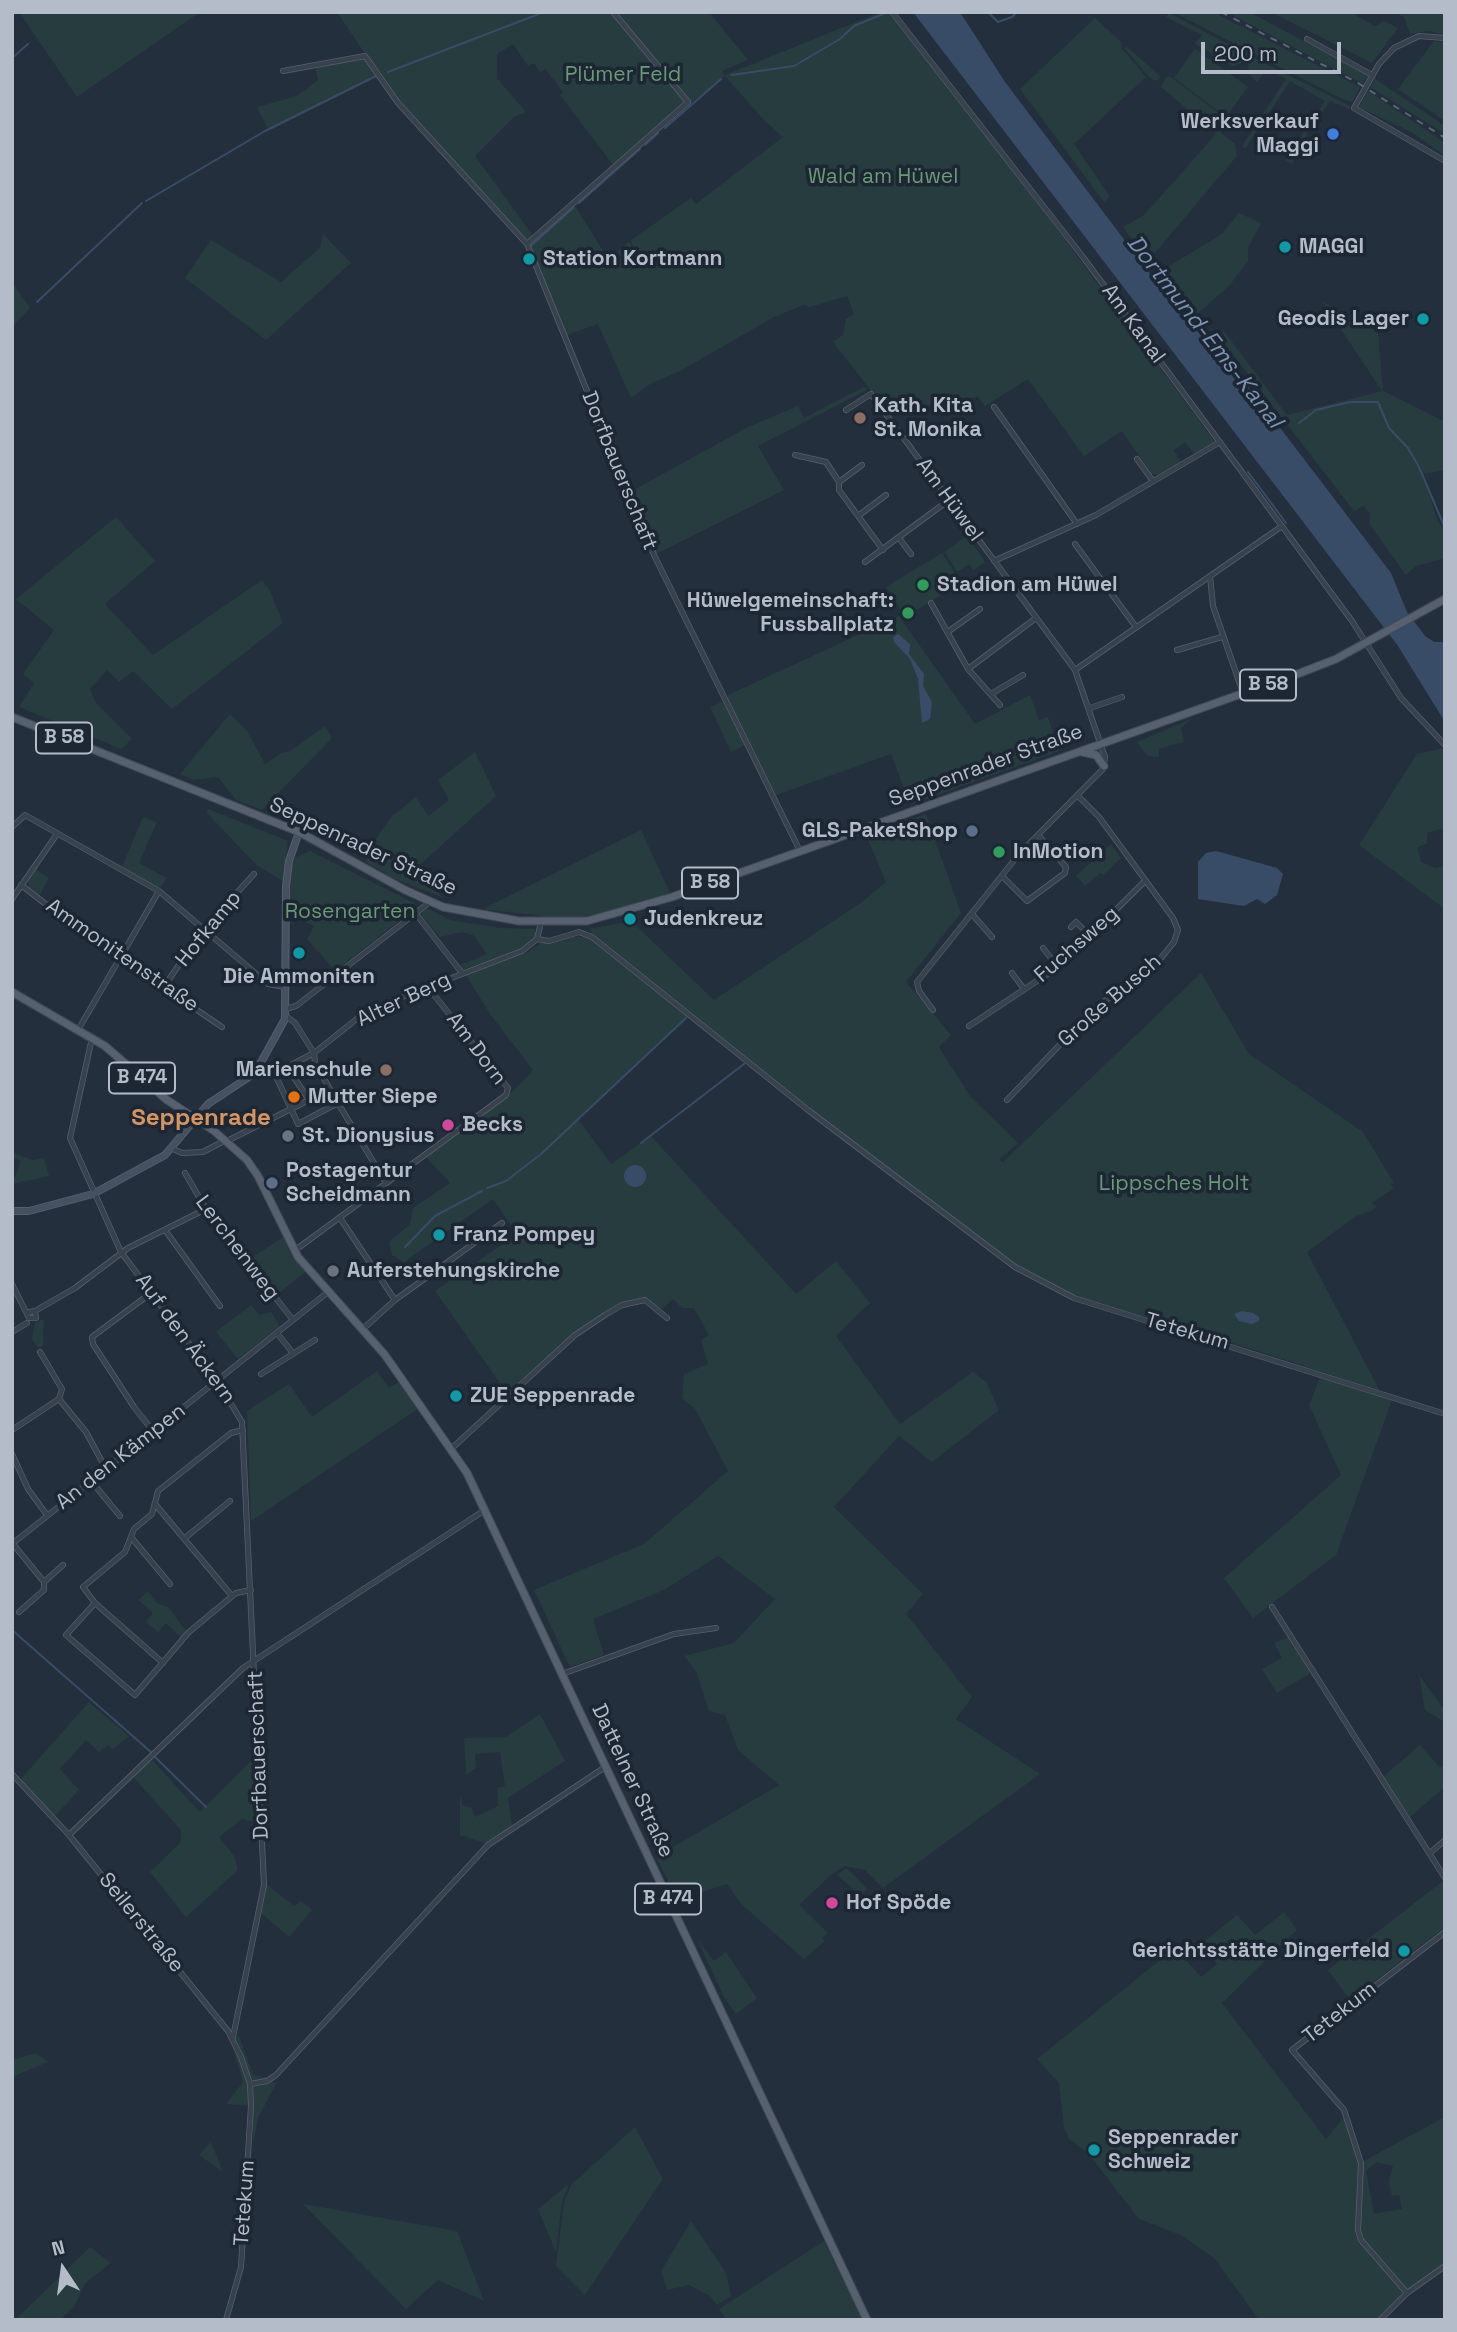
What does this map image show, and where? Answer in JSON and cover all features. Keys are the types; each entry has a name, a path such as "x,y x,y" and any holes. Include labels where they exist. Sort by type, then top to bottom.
{"main road":[{"name":"Seppenrader Straße","path":"12,717 299,832 429,904 470,914 541,922 587,920 615,915 1243,694 1336,659 1445,599"},
{"path":"1078,752 1096,755 1104,766"},
{"name":"B 474","path":"12,992 78,1030 167,1100 193,1117"},
{"name":"Dattelner Straße","path":"193,1117 226,1141 253,1167 295,1251 328,1292 364,1328 451,1449 485,1510 867,2320"}],"street":[{"path":"284,71 365,56 398,103 527,244 688,102 613,12"},
{"name":"Am Kanal","path":"892,12 1083,257 1366,642"},
{"path":"1445,38 1430,35 1409,39 1384,57 1354,108 1445,161"},
{"path":"1307,39 1372,75"},
{"name":"Dorfbauerschaft","path":"527,244 654,555 800,851"},
{"name":"Am Hüwel","path":"846,410 871,394 1075,670 1102,743 1104,766"},
{"path":"994,407 1077,524"},
{"path":"994,561 1077,524 1220,442"},
{"path":"795,455 826,462 839,482 839,490 883,550"},
{"path":"1137,459 1153,481"},
{"path":"839,482 862,465"},
{"path":"858,516 886,495"},
{"path":"865,562 949,500"},
{"path":"1075,670 1282,526"},
{"path":"899,538 911,554"},
{"path":"1075,544 1136,627"},
{"path":"1210,576 1213,606 1243,694"},
{"path":"931,603 949,631 951,643 968,669 981,687 1000,705"},
{"path":"949,631 980,609"},
{"path":"968,669 1036,618"},
{"path":"1177,650 1222,637"},
{"path":"1366,642 1401,698 1445,745"},
{"path":"991,694 1023,676"},
{"path":"1090,708 1122,697"},
{"path":"933,1010 919,991 917,982 1002,876 1104,766"},
{"name":"Große Busch","path":"1007,1100 1093,1010 1161,958 1174,942 1178,930 1173,918 1099,817 1077,795"},
{"path":"12,827 25,815 159,891 268,984 285,987"},
{"path":"12,1211 29,1211 93,1194 173,1149 193,1117 208,1104 252,1077 283,1029 286,887 289,861 299,832"},
{"path":"12,900 57,834"},
{"path":"1002,876 1027,901 1065,873 1066,867 1038,835"},
{"name":"Hofkamp","path":"165,985 204,929 254,874"},
{"name":"Fuchsweg","path":"969,1026 1058,967 1145,881"},
{"name":"Ammonitenstraße","path":"21,885 82,932 165,985 222,1027"},
{"path":"78,1030 159,891"},
{"path":"285,1012 429,904"},
{"path":"416,914 462,973"},
{"path":"972,914 992,937"},
{"path":"537,939 541,922"},
{"path":"1071,927 1076,922 1091,937"},
{"name":"Tetekum","path":"537,939 553,940 579,932 592,937 808,1110 1015,1267 1074,1297 1445,1414"},
{"name":"Alter Berg","path":"272,1070 286,1067 314,1053 358,1018 427,986 522,951 537,939"},
{"path":"1043,948 1058,967"},
{"path":"1012,973 1024,989"},
{"name":"Am Dorn","path":"387,1183 508,1091 427,986"},
{"path":"285,1012 314,1053 315,1063 387,1183 295,1251"},
{"name":"Auf den Äckern","path":"91,1040 70,1134 93,1194 121,1252 239,1413 243,1430 255,1660"},
{"path":"261,1064 272,1070 290,1110 300,1124 336,1100"},
{"path":"286,1067 309,1100"},
{"path":"173,1149 182,1153 203,1152 309,1100 336,1100"},
{"name":"Lerchenweg","path":"185,1173 206,1209 293,1320"},
{"path":"12,1284 29,1312 29,1318 34,1319 37,1316 35,1311 75,1288 121,1252 206,1209"},
{"path":"340,1218 395,1300"},
{"path":"364,1328 395,1300 502,1223"},
{"path":"165,1230 220,1306"},
{"name":"An den Kämpen","path":"13,1544 328,1292"},
{"path":"151,1293 92,1337 123,1390 153,1431"},
{"path":"451,1449 544,1362 622,1305 645,1300 667,1318"},
{"path":"12,1332 27,1323"},
{"path":"277,1333 295,1355 315,1340"},
{"path":"12,1430 59,1399 62,1389 40,1352"},
{"path":"261,1374 292,1352"},
{"path":"59,1399 86,1432 106,1469"},
{"path":"163,1663 95,1603 83,1587 125,1552 134,1529 152,1514 159,1491 230,1433 243,1430"},
{"path":"12,1454 28,1489 47,1515"},
{"path":"92,1482 120,1516"},
{"path":"185,1538 230,1501"},
{"path":"155,1504 232,1596"},
{"name":"Dorfbauerschaft","path":"233,2037 234,2019 264,1885 255,1660 485,1510"},
{"path":"131,1536 170,1584"},
{"path":"13,1544 44,1582 44,1590 19,1612"},
{"path":"44,1582 64,1565"},
{"path":"95,1603 66,1635 135,1695 189,1632 232,1596 241,1590 251,1590"},
{"path":"1272,1607 1445,1878"},
{"path":"562,1674 674,1634 716,1628"},
{"path":"69,1835 255,1660"},
{"path":"250,2084 267,2081 276,2075 488,1845 605,1767"},
{"name":"Seilerstraße","path":"12,1774 69,1835 233,2037 250,2084"},
{"path":"1430,1853 1445,1840"},
{"name":"Tetekum","path":"1407,2293 1361,2240 1357,2222 1361,2163 1344,2110 1292,2050 1445,1931"},
{"path":"223,2025 234,2019"},
{"name":"Tetekum","path":"226,2320 241,2267 251,2117 250,2084"},
{"path":"1380,2320 1407,2293 1445,2266"}],"green space":[{"path":"19,12 200,12 77,97"},
{"path":"337,12 709,12 748,60 722,71 725,75 881,12 888,12 1016,174 1215,442 1194,454 1185,442 1174,450 1181,462 1159,475 1152,474 1122,431 1084,456 1028,379 985,406 978,397 931,404 923,410 913,398 891,416 833,342 843,335 846,319 854,314 847,296 810,307 803,305 772,318 682,370 650,384 631,398 598,324 564,336 528,244 574,204 608,259 629,242 633,247 631,240 691,198 696,204 783,137 725,76 613,165 560,95 563,92 545,69 540,72 534,63 528,66 513,44 497,54 497,78 526,112 514,117 475,156 534,237 527,243 398,103"},
{"path":"1173,12 1213,12 1360,87 1352,102 1340,98"},
{"path":"1227,12 1249,12 1368,75 1363,84"},
{"path":"1271,12 1356,12 1355,15 1375,26 1384,21 1398,28 1372,63"},
{"path":"1394,12 1445,12 1445,35 1430,31 1410,34 1404,17"},
{"path":"1169,13 1247,54 1244,62 1233,66 1195,44 1202,35 1166,17"},
{"path":"1095,18 1121,42 1122,49 1146,77 1074,144 1110,197 1104,202 1020,89"},
{"path":"1434,41 1445,43 1445,121 1398,89"},
{"path":"1126,46 1160,76 1157,81 1150,78 1125,49"},
{"path":"1195,49 1248,87 1226,117 1174,78"},
{"path":"361,56 376,77 269,131 257,107 297,96 318,80 315,65"},
{"path":"1252,57 1350,106 1349,109 1330,101 1309,130 1292,164 1285,160 1325,101 1290,81 1245,149 1242,146 1286,79 1267,69 1257,82 1249,74 1248,66"},
{"path":"1166,77 1171,77 1229,121 1221,133 1235,144 1237,156 1148,261 1123,227 1144,215 1216,134 1161,87"},
{"path":"1375,79 1445,126 1445,134 1370,87"},
{"path":"1368,91 1445,143 1445,156 1413,133 1359,107"},
{"path":"1239,213 1261,223 1248,248 1248,261 1229,286 1197,314 1175,296 1162,279 1166,268 1222,234"},
{"path":"323,234 351,263 266,340 185,278 211,240 281,282 320,248"},
{"path":"12,282 30,308 12,327"},
{"path":"1322,301 1378,332 1383,391 1445,422 1445,470 1423,474 1437,519 1445,532 1445,558 1416,566 1406,575 1370,525 1370,514 1364,506 1354,511 1221,339 1223,330 1287,415 1382,391"},
{"path":"864,387 867,390 758,446 784,490 656,554 630,492 748,427 798,406 804,418"},
{"path":"116,517 155,561 105,604 153,655 262,580 270,591 283,623 172,709 133,671 119,682 107,670 90,689 96,703 132,739 121,749 19,707 34,683 23,674 54,630 16,599"},
{"path":"967,535 985,562 973,570 969,564 957,572 945,552"},
{"name":"Stadion am Hüwel","path":"942,553 961,583 905,617 886,587"},
{"path":"899,616 975,724 1030,695 1039,720 1048,717 1059,751 910,805 891,754 776,795 726,696"},
{"path":"726,700 747,744 731,752 710,707"},
{"path":"230,714 247,731 265,764 281,753 290,751 325,726 332,738 262,810 236,800 218,777 192,780 180,774"},
{"path":"1191,719 1181,728 1184,742 1159,749 1159,757 1148,756 1137,742"},
{"path":"1444,748 1445,828 1427,833 1427,844 1417,847 1421,862 1436,868 1445,866 1445,909 1359,845 1417,754"},
{"path":"475,752 496,796 413,871 444,898 395,879 366,862 368,850 392,816 416,797 428,816 449,800 438,780"},
{"path":"208,809 288,841 283,881 258,866 207,813"},
{"name":"Lippsches Holt","path":"926,814 961,913 906,982 951,1035 939,1047 970,1096 1018,1143 999,1160 1003,1162 1201,973 1249,1054 1363,1132 1394,1183 1390,1184 1394,1188 1372,1203 1376,1207 1371,1211 1356,1216 1307,1252 1380,1391 1076,1296 1017,1266 808,1110 688,1015 578,1119 611,1164 651,1136 796,1294 836,1261 870,1303 836,1336 900,1424 973,1372 986,1382 999,1410 932,1462 899,1436 834,1507 923,1594 906,1614 972,1697 956,1719 1040,1774 883,1888 865,1870 845,1866 832,1874 799,1905 828,1933 822,1938 825,1941 804,1959 741,1904 727,1884 678,1900 656,1857 779,1785 738,1750 725,1715 709,1711 696,1671 684,1656 734,1643 775,1599 718,1556 664,1590 593,1619 604,1655 570,1667 534,1590 644,1544 728,1471 695,1409 682,1398 684,1374 708,1364 701,1340 709,1335 694,1308 682,1308 673,1299 662,1309 645,1299 621,1304 573,1335 514,1389 500,1383 435,1291 517,1234 493,1199 404,1262 392,1255 389,1242 410,1224 413,1208 450,1183 425,1156 515,1089 533,1070 490,1014 465,974 528,952 541,943 573,936 596,939 589,929 631,921 714,1000 862,902 886,882 866,835"},
{"path":"143,817 157,822 139,863 167,878 160,888 121,869"},
{"path":"641,830 670,893 615,911 569,919 483,909"},
{"path":"1111,844 1121,858 1103,875 1100,873 1085,886 1076,876"},
{"name":"Rosengarten","path":"310,851 414,903 413,910 335,971 307,939 314,926 289,914 294,858"},
{"path":"35,869 49,878 40,895 29,888 28,881"},
{"path":"422,905 450,920 501,928 535,929 535,938 524,948 463,970 460,965 487,954 473,935 462,932 440,937 416,909"},
{"path":"12,1153 33,1160 44,1158 49,1176 12,1184 21,1161 12,1157"},
{"path":"283,1237 293,1258 305,1272 277,1295 250,1259"},
{"path":"251,1305 259,1315 271,1312 280,1326 238,1359 216,1332"},
{"path":"44,1319 43,1346 38,1348 32,1339 35,1323"},
{"path":"377,1371 389,1388 400,1381 419,1408 251,1521 247,1411 289,1384 312,1417"},
{"path":"1320,1377 1392,1400 1336,1555 1253,1618 1224,1578 1341,1475 1309,1405"},
{"path":"148,1591 157,1603 168,1607 187,1632 182,1638 166,1623 158,1632 146,1622 153,1613 138,1600"},
{"path":"1289,1637 1312,1672 1277,1693 1262,1669 1282,1658 1274,1643"},
{"path":"1419,1675 1442,1707 1445,1706 1445,1722 1425,1710"},
{"path":"89,1702 129,1736 113,1749 108,1745 99,1752 86,1740 60,1769 79,1790 55,1816 20,1780"},
{"path":"540,1714 565,1761 508,1798 512,1827 488,1844 460,1835 460,1794 463,1806 471,1807 475,1817 498,1806 497,1788 505,1786 500,1752 475,1754 476,1768 466,1775 464,1738 506,1737"},
{"path":"1420,1745 1440,1768 1445,1765 1445,1787 1409,1818 1383,1777"},
{"path":"254,1758 258,1823 242,1819 219,1837 234,1856 238,1870 186,1917 150,1872 180,1843 181,1830 132,1776 151,1759 200,1812"},
{"path":"846,1868 867,1888 864,1892 859,1894 837,1875"},
{"path":"1443,1881 1445,1927 1350,2000 1328,1970"},
{"path":"266,1884 294,1906 301,1901 312,1910 289,1937 260,1912"},
{"path":"1284,1912 1297,1930 1222,2003 1326,2139 1346,2114 1362,2162 1445,2117 1445,2264 1406,2292 1378,2320 1259,2320 1215,2259 1183,2236 1139,2219 1088,2153 1069,2139 1064,2127 1059,2083 1037,2059 1175,1948 1201,1977 1217,1964 1202,1943 1237,1915 1255,1935","holes":["1377,2162 1393,2166 1389,2181 1392,2196 1399,2195 1402,2209 1374,2214 1366,2171"]},
{"path":"697,1939 714,1961 726,1952 757,1998 736,2014 724,1997"},
{"path":"239,2036 253,2075 268,2078 276,2084 258,2118 253,2145 253,2106 226,2104 243,2082 230,2039"},
{"path":"36,2053 48,2062 12,2077 12,2060"},
{"path":"635,2127 663,2179 585,2295 556,2266 564,2203 571,2185"},
{"path":"211,2142 223,2172 199,2155"},
{"path":"569,2184 562,2202 556,2252 538,2209"},
{"path":"303,2204 457,2231 484,2301 438,2280 406,2309"},
{"path":"691,2221 726,2273 731,2296 717,2305 710,2296 689,2285 667,2290 661,2271"},
{"path":"824,2241 862,2320 727,2320 719,2309"},
{"path":"90,2247 111,2263 85,2283 74,2307 60,2320 15,2320"}],"water":[{"name":"Dortmund-Ems-Kanal","path":"913,12 960,12 1005,82 1169,299 1203,327 1391,573 1407,612 1425,636 1434,642 1445,642 1445,722 1398,646"},
{"path":"898,634 910,644 909,654 924,674 923,686 932,702 930,719 922,723 918,679 910,659 894,642 893,637"},
{"path":"1216,851 1277,868 1283,874 1277,895 1265,904 1257,899 1244,906 1198,899 1198,862 1206,853"},
{"path":"635,1165 643,1168 646,1176 643,1184 635,1187 627,1184 624,1176 627,1168"},
{"path":"1242,1311 1253,1313 1259,1317 1259,1321 1252,1324 1239,1321 1234,1314"}],"waterway":[{"path":"388,72 544,12"},
{"path":"732,75 794,66 840,39 854,26 888,12"},
{"path":"988,12 998,22 1017,12"},
{"path":"12,58 28,44"},
{"path":"146,201 265,131 376,76"},
{"path":"665,128 721,79"},
{"path":"645,145 658,133"},
{"path":"579,203 640,149"},
{"path":"37,302 142,203"},
{"path":"531,246 573,208"},
{"path":"1299,423 1316,410 1350,402 1378,402 1389,428 1408,448 1419,467 1445,528"},
{"path":"1248,472 1286,523"},
{"path":"487,1188 506,1181 541,1154 686,1018"},
{"path":"641,1143 744,1064"},
{"path":"405,1247 435,1216 482,1191"},
{"path":"12,1630 152,1753"},
{"path":"154,1756 206,1807"}],"railway":[{"path":"1221,12 1358,83 1445,138"}],"place":[{"name":"Werksverkauf Maggi","path":"1333,134"},
{"name":"MAGGI","path":"1285,247"},
{"name":"Station Kortmann","path":"529,259"},
{"name":"Geodis Lager","path":"1423,319"},
{"name":"Kath. Kita St. Monika","path":"860,418"},
{"name":"Stadion am Hüwel","path":"923,585"},
{"name":"Hüwelgemeinschaft: Fussballplatz","path":"908,613"},
{"name":"GLS-PaketShop","path":"972,831"},
{"name":"InMotion","path":"999,852"},
{"name":"Judenkreuz","path":"630,919"},
{"name":"Die Ammoniten","path":"299,953"},
{"name":"Marienschule","path":"386,1070"},
{"name":"Mutter Siepe","path":"294,1097"},
{"name":"Becks","path":"448,1125"},
{"name":"St. Dionysius","path":"288,1136"},
{"name":"Postagentur Scheidmann","path":"272,1183"},
{"name":"Franz Pompey","path":"439,1235"},
{"name":"Auferstehungskirche","path":"333,1271"},
{"name":"ZUE Seppenrade","path":"456,1396"},
{"name":"Hof Spöde","path":"832,1903"},
{"name":"Gerichtsstätte Dingerfeld","path":"1404,1951"},
{"name":"Seppenrader Schweiz","path":"1094,2150"}],"district":[{"name":"Seppenrade","path":"201,1118"}],"park label":[{"name":"Plümer Feld","path":"623,75"},
{"name":"Wald am Hüwel","path":"883,177"}]}
